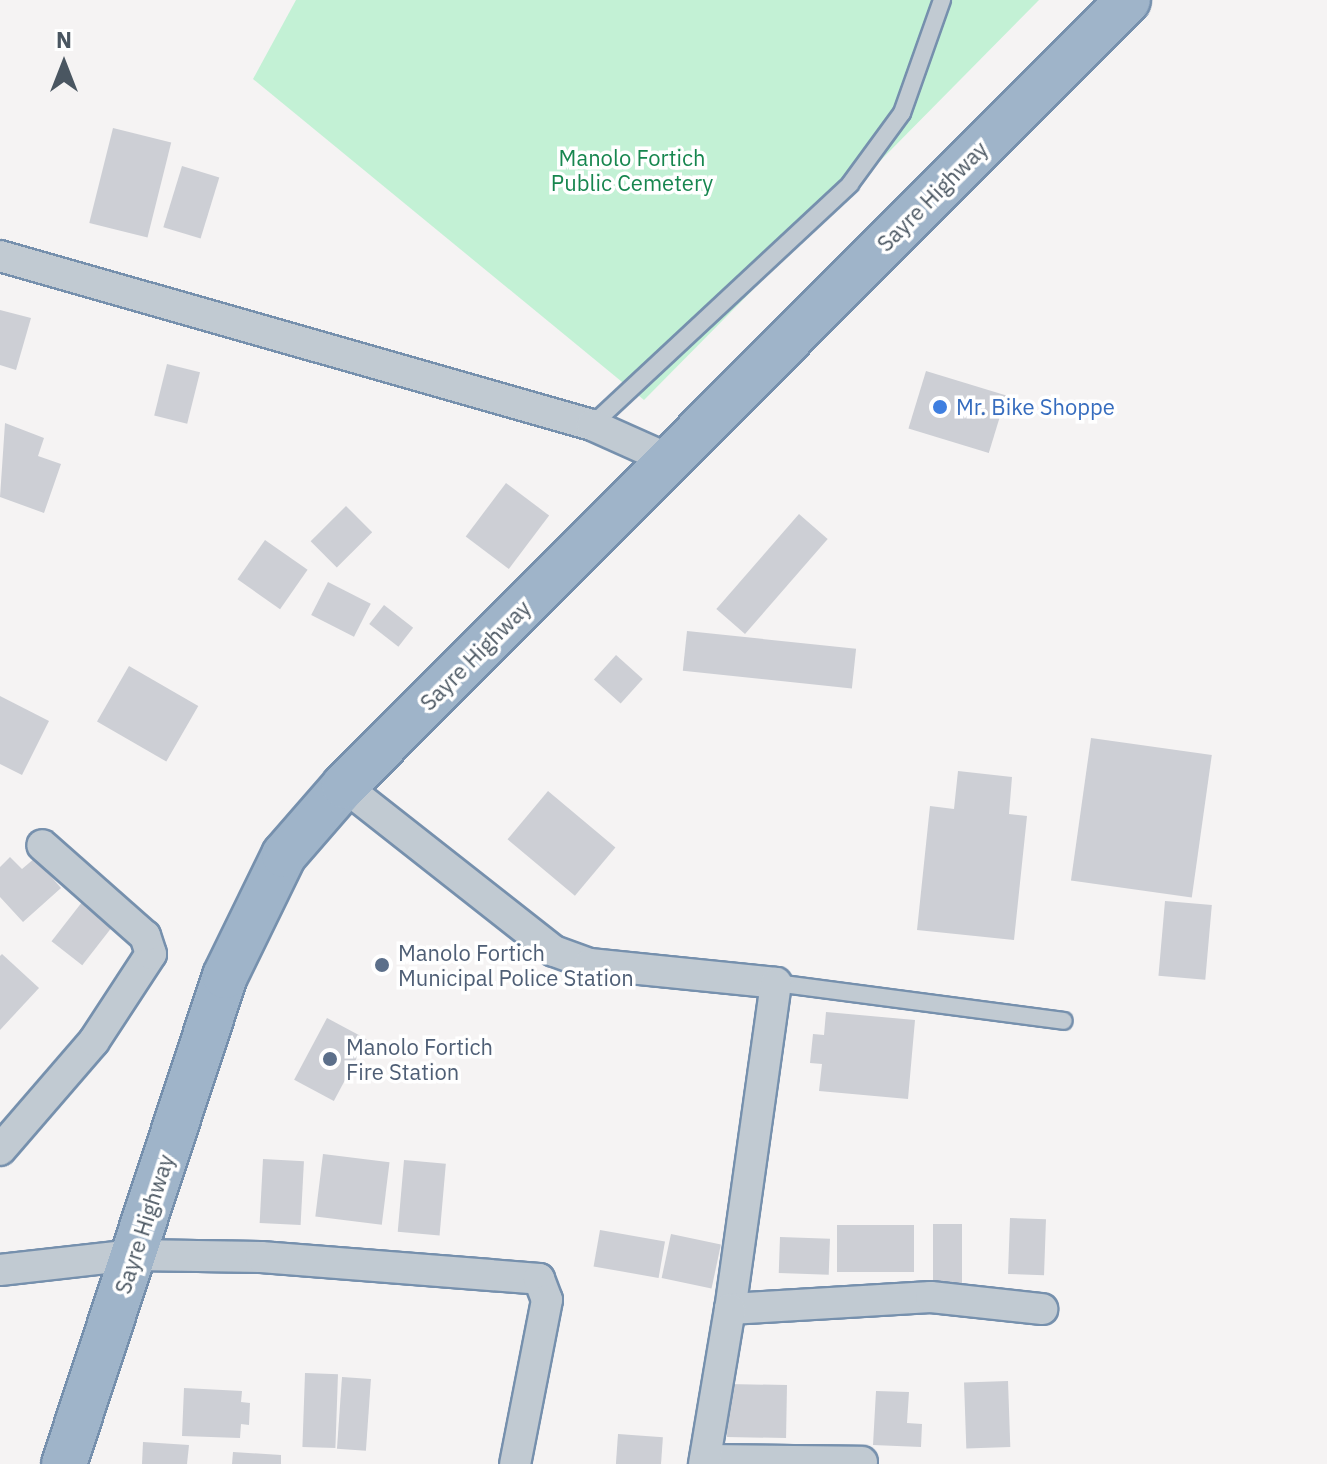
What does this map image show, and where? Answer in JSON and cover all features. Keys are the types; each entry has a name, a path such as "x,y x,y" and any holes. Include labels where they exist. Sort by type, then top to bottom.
{"highway":[{"name":"Sayre Highway","path":"64,1464 225,976 250,918 284,855 344,786 1128,0"}],"street":[{"path":"0,256 592,425 668,459"},
{"path":"344,786 554,951 590,964 776,983 705,1462 862,1462"},
{"path":"0,1150 94,1041 151,954 145,936 42,845"},
{"path":"0,1270 134,1255 277,1258 531,1277 546,1285 515,1464"},
{"path":"730,1309 931,1297 1042,1309"}],"lane":[{"path":"592,425 850,184 902,113 942,0"},
{"path":"776,983 1064,1021"}],"green space":[{"name":"Manolo Fortich Public Cemetery","path":"296,0 1039,0 644,400 253,79"}],"building":[{"path":"113,128 171,143 148,238 89,223"},
{"path":"182,166 219,177 201,239 163,227"},
{"path":"0,310 31,318 16,370 0,365"},
{"path":"167,364 200,372 187,424 154,415"},
{"path":"926,371 1006,396 989,453 908,428"},
{"path":"5,423 44,438 38,456 61,464 44,513 0,497"},
{"path":"506,483 549,515 509,569 466,537"},
{"path":"346,506 372,532 337,568 311,541"},
{"path":"799,514 828,539 745,634 716,609"},
{"path":"265,540 308,570 280,609 237,579"},
{"path":"328,582 371,604 354,637 311,615"},
{"path":"384,605 413,628 398,647 369,624"},
{"path":"687,631 856,649 852,689 683,671"},
{"path":"616,655 643,679 621,704 594,680"},
{"path":"129,666 198,706 166,761 97,721"},
{"path":"0,696 49,721 22,775 0,764"},
{"path":"1091,738 1212,755 1192,898 1071,881"},
{"path":"958,771 1012,777 1009,814 1027,816 1014,940 917,930 930,806 954,809"},
{"path":"548,791 615,848 575,896 508,839"},
{"path":"10,857 22,869 35,858 61,888 23,922 0,897 0,867"},
{"path":"86,897 117,921 82,965 52,941"},
{"path":"1165,901 1212,905 1205,980 1158,976"},
{"path":"2,954 39,988 0,1030 0,956"},
{"path":"826,1012 915,1020 908,1099 819,1091 822,1064 810,1063 813,1034 824,1035"},
{"name":"Manolo Fortich Fire Station","path":"327,1018 367,1039 334,1101 294,1080"},
{"path":"323,1154 390,1162 382,1225 315,1217"},
{"path":"263,1159 304,1161 301,1225 260,1223"},
{"path":"404,1160 446,1164 440,1235 398,1232"},
{"path":"1010,1218 1046,1219 1044,1275 1008,1274"},
{"path":"933,1224 962,1224 962,1284 933,1284"},
{"path":"837,1225 914,1225 914,1272 837,1272"},
{"path":"600,1230 665,1241 659,1278 594,1266"},
{"path":"671,1234 721,1245 712,1289 662,1278"},
{"path":"780,1237 830,1239 829,1275 779,1273"},
{"path":"305,1373 338,1374 335,1448 302,1447"},
{"path":"342,1377 371,1379 366,1451 337,1449"},
{"path":"1008,1381 1010,1447 966,1448 964,1383"},
{"path":"728,1384 787,1385 786,1438 727,1437"},
{"path":"184,1388 242,1391 241,1402 250,1403 249,1425 241,1424 240,1438 182,1436"},
{"path":"876,1391 909,1392 907,1423 922,1424 921,1447 873,1445"},
{"path":"618,1434 663,1437 661,1464 616,1464"},
{"path":"143,1442 189,1445 187,1464 142,1464"},
{"path":"233,1452 281,1455 281,1464 232,1464"}],"place":[{"name":"Mr. Bike Shoppe","path":"940,407"},
{"name":"Manolo Fortich Municipal Police Station","path":"382,965"},
{"name":"Manolo Fortich Fire Station","path":"330,1059"}]}
